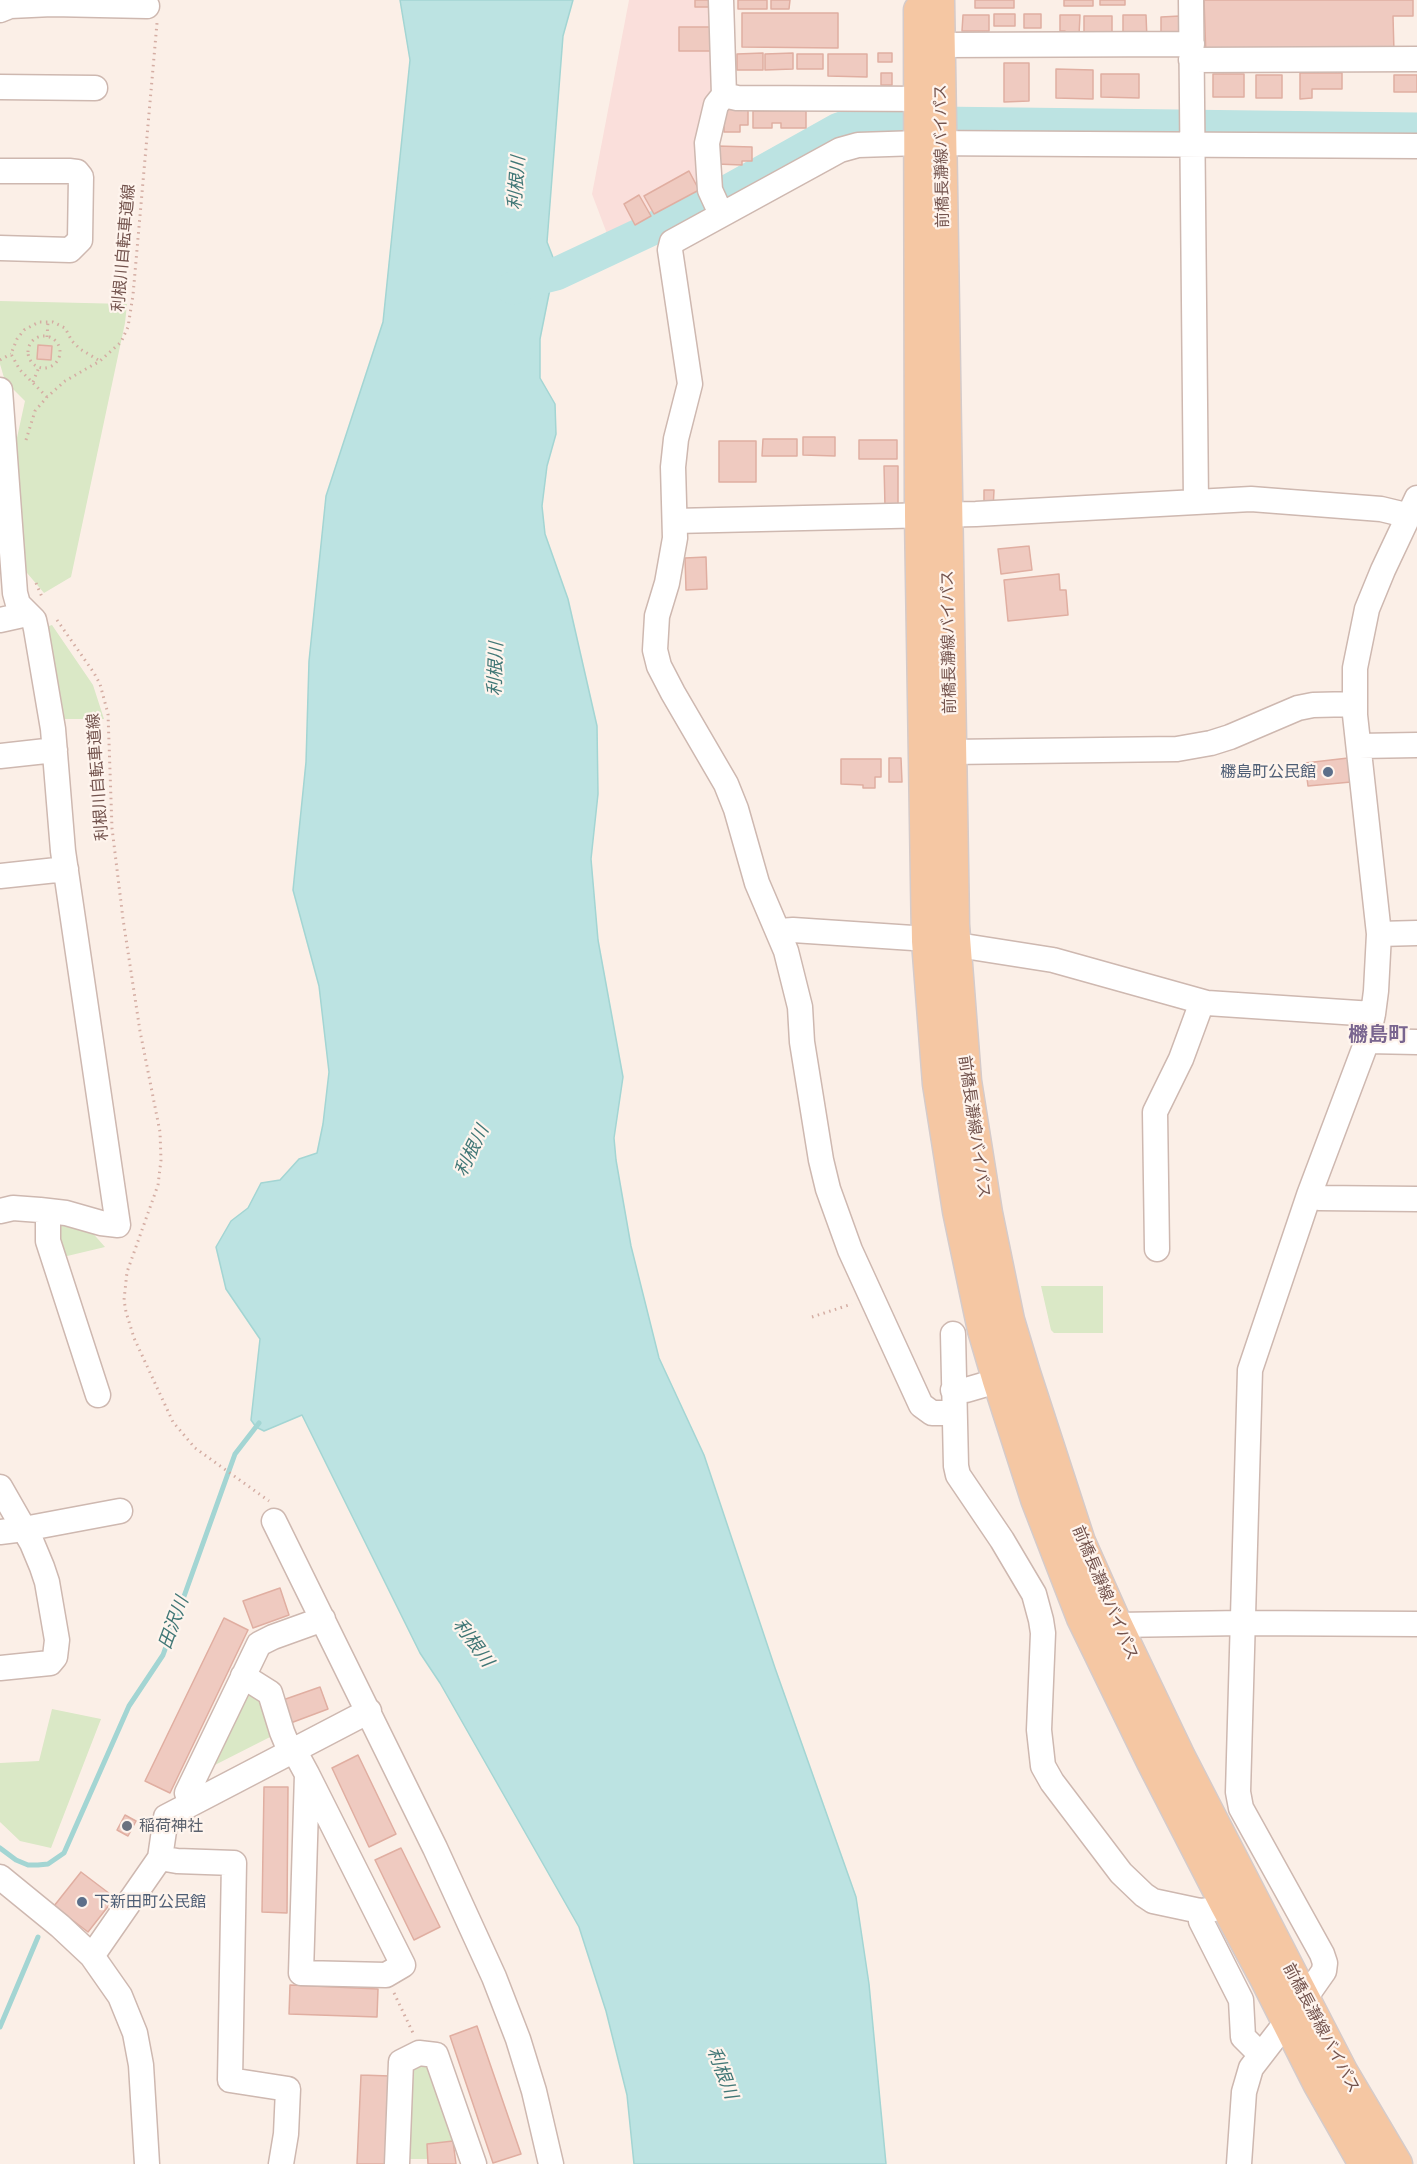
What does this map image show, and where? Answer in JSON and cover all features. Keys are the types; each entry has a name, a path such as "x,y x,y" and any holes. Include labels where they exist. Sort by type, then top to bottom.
{"main road":[{"name":"前橋長瀞線バイパス","path":"919,0 930,104 941,943 962,1041 974,1139 1009,1320 1011,1377 1036,1499 1082,1618 1152,1762 1212,1908 1287,2022 1318,2083 1364,2164"},
{"name":"前橋長瀞線バイパス","path":"930,104 940,45 939,0"},
{"name":"前橋長瀞線バイパス","path":"934,515 951,752 941,943"},
{"name":"前橋長瀞線バイパス","path":"1011,1377 1080,1542 1180,1757 1343,2073 1397,2164"}],"street":[{"path":"716,203 706,143 716,105 724,95 721,0"},
{"path":"1191,0 1196,502"},
{"path":"0,10 10,6 51,2 152,10"},
{"path":"940,45 1417,59"},
{"path":"0,87 95,88"},
{"path":"724,95 737,98 930,104"},
{"path":"1011,1377 966,1390 954,1402 932,1413 921,1405 850,1250 828,1189 813,1116 802,1042 800,1007 793,974 779,931 758,883 736,809 726,784 673,693 657,658 655,630 675,538 673,506 676,439 690,384 670,250 672,242 716,203 840,150 858,145 930,140 1192,132 1417,146"},
{"path":"0,171 77,172 81,177 81,188 80,240 70,250 0,248"},
{"path":"0,390 15,593 18,604 35,607"},
{"path":"675,521 934,515 1268,500 1381,509 1413,507 1383,570 1365,617 1355,668 1355,704 1379,934 1373,1014 1367,1041 1309,1195 1250,1370 1238,1792 1241,1808 1325,1959 1324,1971 1251,2068 1244,2092 1239,2164"},
{"path":"0,621 35,607"},
{"path":"0,1211 13,1208 48,1211 118,1225 66,869 53,729 34,620 35,607"},
{"path":"951,752 1177,749 1230,737 1298,708 1320,704 1355,704"},
{"path":"1359,746 1417,745"},
{"path":"0,756 55,750"},
{"path":"0,876 66,869"},
{"path":"779,931 941,943 1053,960 1202,1002 1373,1014"},
{"path":"1379,934 1417,933"},
{"path":"1157,1249 1155,1112 1181,1059 1202,1002"},
{"path":"1367,1041 1417,1042"},
{"path":"1309,1195 1318,1198 1417,1199"},
{"path":"48,1211 48,1241 98,1395"},
{"path":"953,1334 958,1475 1002,1540 1034,1594 1041,1620 1043,1633 1039,1730 1043,1766 1052,1782 1121,1873 1144,1895 1153,1902 1212,1908"},
{"path":"0,1487 38,1555 47,1582 57,1650 50,1664 0,1668"},
{"path":"0,1532 120,1512"},
{"path":"274,1521 369,1711 494,1977 518,2039 551,2164"},
{"path":"191,1804 187,1793 259,1644 273,1636 323,1619"},
{"path":"1117,1625 1417,1624"},
{"path":"243,1676 270,1693 287,1744 294,1750 307,1774 404,1965 386,1975 301,1973 307,1774"},
{"path":"92,1956 160,1858 166,1817 369,1711"},
{"path":"160,1858 177,1862 234,1863 230,2080 288,2089 286,2134 280,2164"},
{"path":"0,1877 60,1926 92,1956 120,1996 135,2033 141,2065 147,2164"},
{"path":"1212,1908 1201,1921 1241,2000 1244,2037 1260,2055"},
{"path":"397,2164 401,2062 419,2053 436,2055 474,2164"}],"path":[{"name":"利根川自転車道線","path":"25,445 35,411 47,397 65,381 100,361 121,342 128,327 131,312 152,10"},
{"path":"0,360 11,354 17,339 24,330 39,322 53,322 65,328 72,341 80,349 100,361"},
{"path":"47,337 48,322"},
{"path":"37,338 52,338 59,346 60,356 54,365 39,367 29,356 30,346 37,338"},
{"path":"11,354 20,370 47,397"},
{"path":"33,383 39,367"},
{"path":"35,581 35,607"},
{"name":"利根川自転車道線","path":"54,617 94,673 100,684 108,714 112,828 123,919 140,1031 160,1132 161,1160 158,1185 130,1261 124,1286 126,1312 134,1338 173,1422 195,1448 260,1493"},
{"path":"812,1317 871,1297"},
{"path":"386,1975 420,2047 419,2053"}],"shaded area":[{"path":"629,0 715,0 715,82 701,193 609,239 592,194"}],"green space":[{"path":"0,301 127,304 125,323 71,577 44,593 22,567 13,456 25,401 5,381 0,364"},
{"path":"52,625 93,685 104,719 59,719 46,627"},
{"path":"55,1223 90,1230 105,1247 63,1257"},
{"path":"1041,1286 1103,1286 1103,1333 1054,1333 1051,1330"},
{"path":"245,1684 267,1697 276,1734 205,1770"},
{"path":"52,1709 101,1719 51,1848 20,1841 0,1822 0,1763 39,1761"},
{"path":"434,2062 453,2141 427,2144 428,2159 403,2159 404,2066"}],"water":[{"name":"利根川","path":"400,0 573,0 563,36 547,242 554,260 556,274 551,284 540,339 540,378 555,404 556,434 547,466 542,506 545,534 568,599 597,726 598,794 591,859 598,940 623,1077 614,1138 616,1160 631,1246 659,1358 704,1455 775,1668 856,1897 869,1984 886,2164 634,2164 627,2095 606,2011 579,1927 440,1683 420,1653 302,1415 264,1431 256,1427 251,1420 260,1339 226,1289 216,1247 231,1221 248,1208 261,1183 280,1180 299,1159 317,1153 323,1124 329,1072 319,986 293,890 306,762 309,661 326,496 383,322 410,60"}],"building":[{"path":"695,0 713,0 713,7 695,7"},
{"path":"738,0 767,0 767,9 738,9"},
{"path":"771,0 790,0 789,9 771,9"},
{"path":"975,0 1014,0 1014,8 975,8"},
{"path":"1064,0 1093,0 1093,6 1064,6"},
{"path":"1100,0 1125,0 1125,5 1100,5"},
{"path":"1204,0 1413,0 1413,16 1393,16 1394,52 1206,57"},
{"path":"742,13 838,13 838,48 742,47"},
{"path":"994,14 1015,14 1015,26 994,26"},
{"path":"1024,14 1041,14 1041,28 1024,28"},
{"path":"963,15 989,15 989,31 962,31"},
{"path":"1060,15 1080,15 1079,35 1065,35 1065,31 1060,31"},
{"path":"1123,15 1146,15 1147,39 1123,39"},
{"path":"1084,16 1112,16 1112,35 1084,36"},
{"path":"1180,16 1180,32 1161,33 1161,17"},
{"path":"679,27 715,27 715,51 679,51"},
{"path":"763,53 763,70 737,70 737,54"},
{"path":"793,53 793,69 765,70 765,54"},
{"path":"878,53 892,53 892,62 878,62"},
{"path":"797,54 823,54 823,69 797,69"},
{"path":"828,54 867,54 867,77 828,76"},
{"path":"1004,63 1029,63 1029,101 1004,102"},
{"path":"1056,69 1093,70 1093,99 1056,98"},
{"path":"881,73 892,73 892,85 881,85"},
{"path":"1300,73 1342,73 1342,89 1312,89 1312,98 1300,99"},
{"path":"1101,74 1139,74 1139,98 1101,97"},
{"path":"1213,74 1244,74 1244,97 1213,97"},
{"path":"1256,75 1282,75 1282,98 1256,98"},
{"path":"1394,75 1417,75 1417,92 1394,92"},
{"path":"724,108 748,108 748,125 740,125 740,132 724,132"},
{"path":"753,111 806,111 806,128 781,128 781,123 772,123 772,128 753,128"},
{"path":"717,146 752,147 752,161 742,161 742,165 717,164"},
{"path":"689,171 699,190 654,214 644,196"},
{"path":"639,195 651,216 635,225 624,204"},
{"path":"38,345 52,346 51,360 37,359"},
{"path":"803,437 835,437 835,456 803,455"},
{"path":"763,439 797,439 797,456 762,456"},
{"path":"859,440 897,440 897,459 859,459"},
{"path":"719,441 756,441 756,482 719,482"},
{"path":"884,466 898,466 898,507 885,507"},
{"path":"984,490 994,490 993,510 984,510"},
{"path":"1029,546 1032,570 1001,574 998,549"},
{"path":"706,557 707,589 686,590 685,558"},
{"path":"1059,574 1060,590 1066,590 1068,615 1008,621 1004,580"},
{"path":"889,758 901,758 902,782 889,782"},
{"name":"橳島町公民館","path":"1348,758 1351,782 1308,786 1305,763"},
{"path":"841,759 881,759 881,777 875,777 875,788 841,784"},
{"path":"280,1588 289,1615 253,1628 243,1601"},
{"path":"224,1618 248,1630 170,1793 145,1781"},
{"path":"320,1687 328,1709 288,1724 280,1701"},
{"path":"358,1755 396,1834 369,1847 332,1768"},
{"path":"264,1787 288,1787 287,1913 262,1912"},
{"name":"稲荷神社","path":"125,1815 136,1821 128,1836 117,1830"},
{"path":"401,1848 440,1927 414,1940 375,1860"},
{"name":"下新田町公民館","path":"81,1872 110,1894 105,1900 110,1904 88,1932 54,1906"},
{"path":"290,1985 378,1989 377,2017 289,2014"},
{"path":"477,2026 521,2154 493,2163 450,2036"},
{"path":"361,2075 390,2076 387,2164 357,2164"},
{"path":"453,2141 456,2164 428,2164 427,2144"}],"waterway":[{"path":"513,288 528,281 556,274 703,205 839,129 859,122 1417,129"},
{"name":"田沢川","path":"0,1848 16,1860 28,1865 48,1864 64,1853 129,1706 163,1655 235,1454 259,1423"},
{"name":"田沢川","path":"0,2027 38,1937"}],"place":[{"name":"橳島町公民館","path":"1328,772"},
{"name":"稲荷神社","path":"127,1826"},
{"name":"下新田町公民館","path":"82,1902"}],"district":[{"name":"橳島町","path":"1378,1035"}]}
